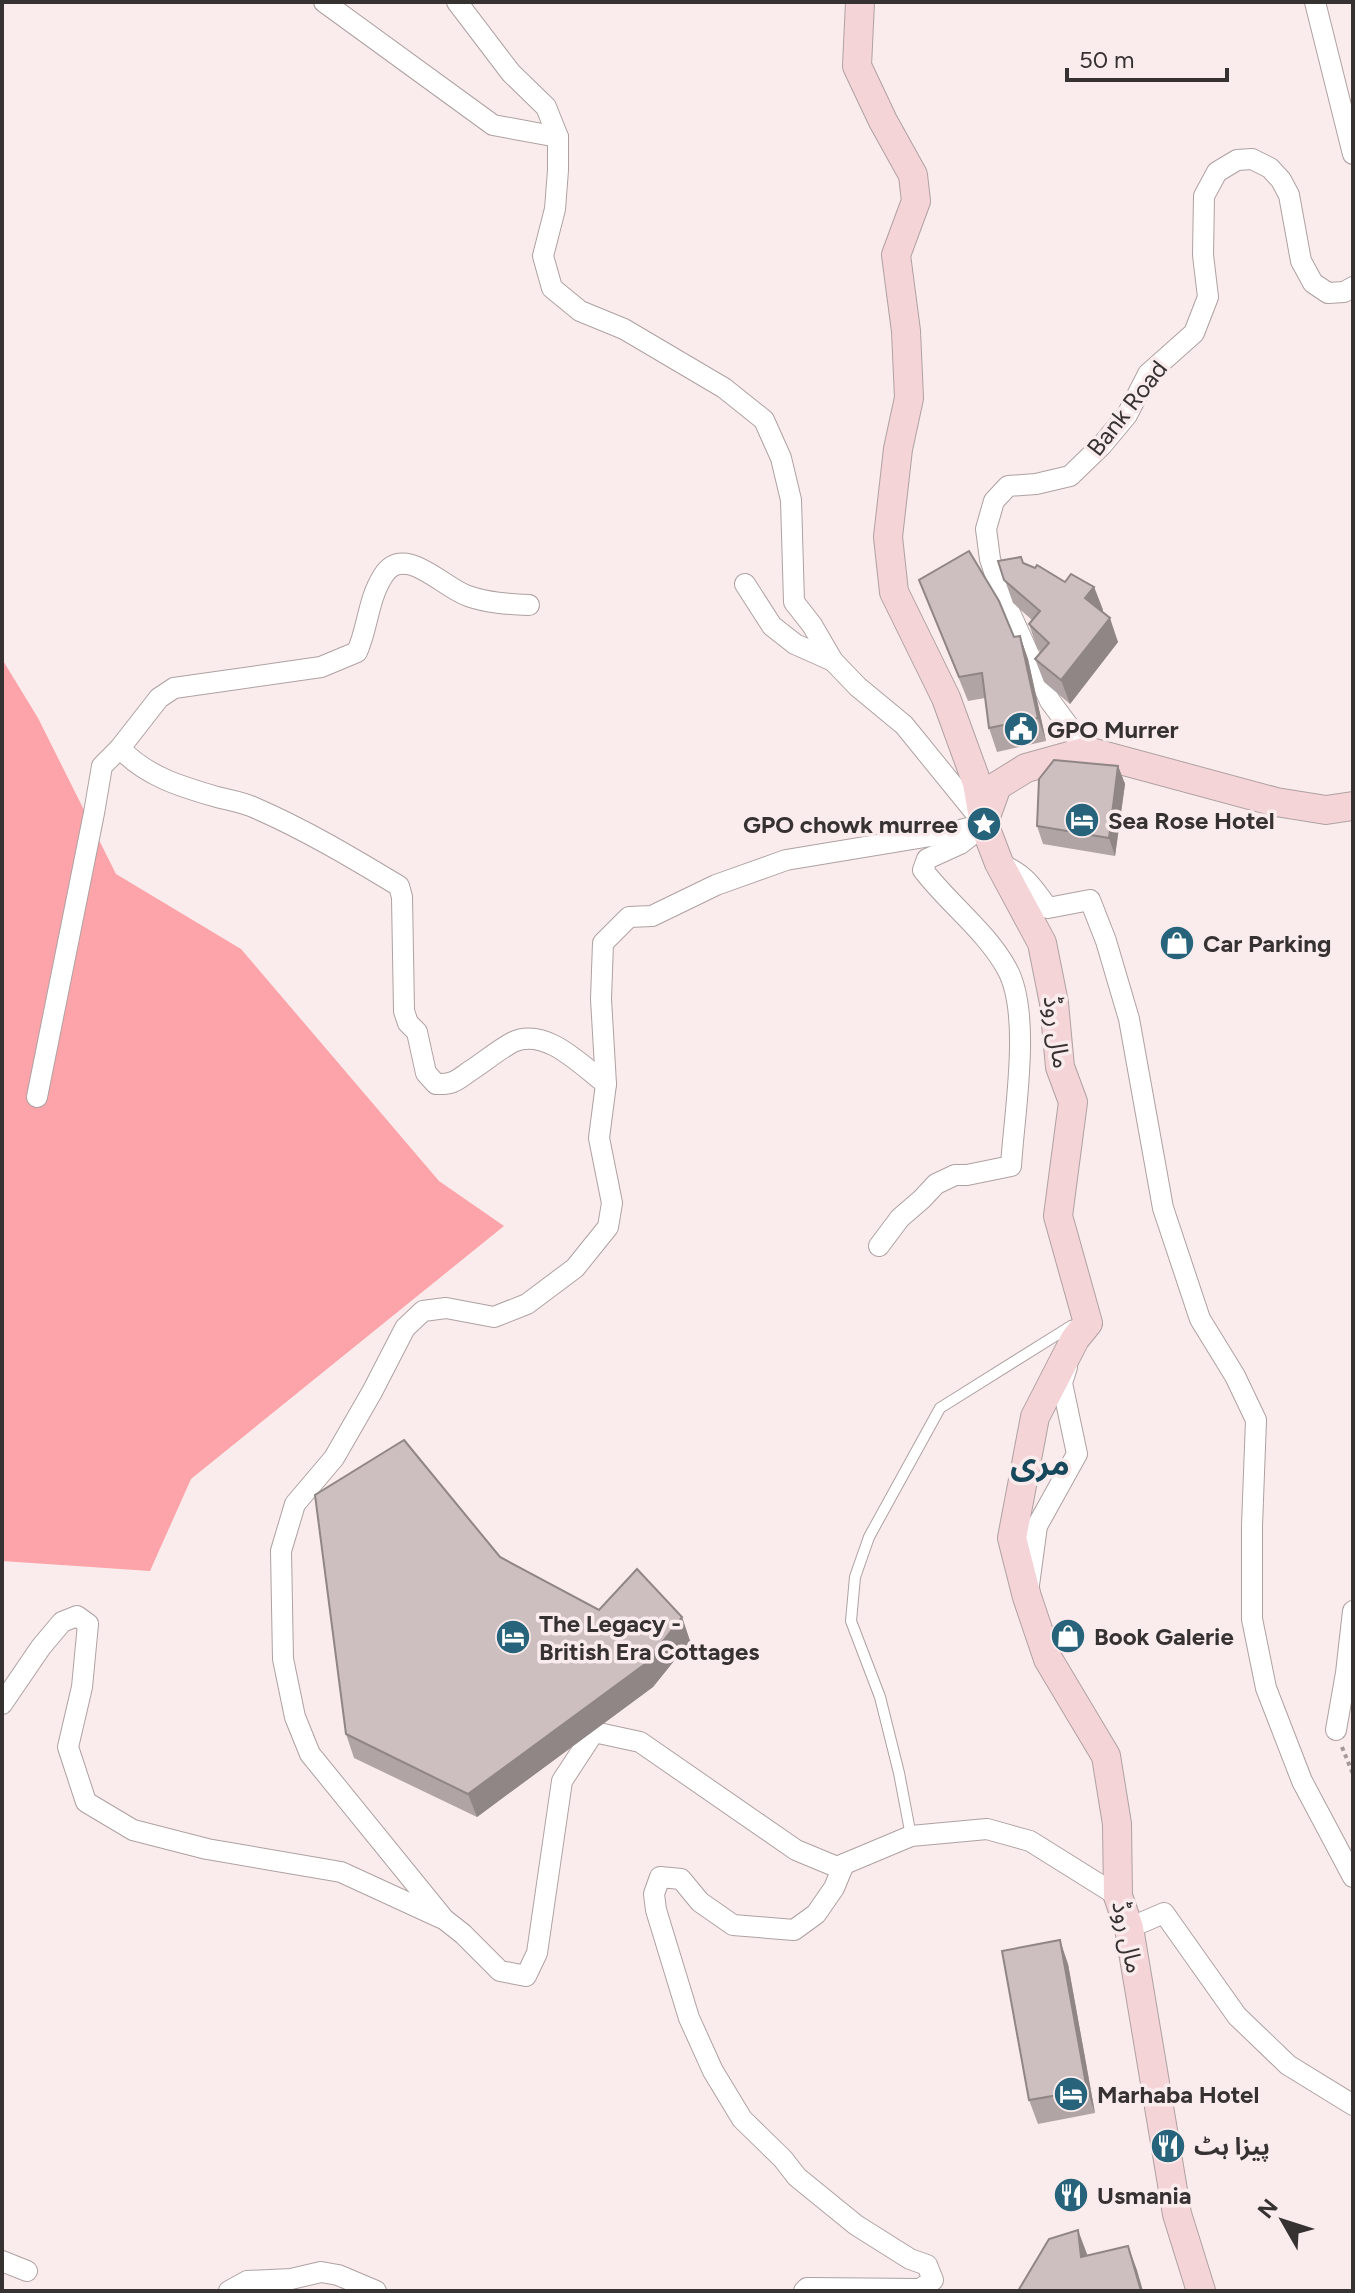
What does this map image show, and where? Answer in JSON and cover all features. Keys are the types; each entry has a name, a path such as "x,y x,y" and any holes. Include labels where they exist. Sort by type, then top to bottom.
{"main road":[{"name":"مال روڈ","path":"860,2 857,66 913,175 916,201 896,255 906,331 909,398 898,449 888,537 894,592 957,725 977,783 984,824 999,863 1042,943 1054,1003 1060,1067 1073,1102 1058,1216 1082,1331 1035,1417 1012,1538 1027,1597 1048,1659 1106,1756 1117,1824 1118,1896 1129,1928 1177,2214 1201,2291"},
{"path":"984,824 997,786 1026,768 1087,751 1276,802 1326,810 1353,806"}],"street":[{"path":"324,2 493,125 558,137"},
{"path":"457,2 511,73 546,107 558,137 555,209 543,256 552,288 580,311 624,329 724,388 764,420 781,458 791,500 794,602 833,661 858,687 904,725 984,824"},
{"path":"1315,2 1353,154"},
{"name":"Bank Road","path":"1087,751 1050,701 1001,593 990,559 986,529 994,501 1008,486 1036,484 1070,476 1127,415 1148,374 1194,333 1208,297 1203,255 1204,196 1217,172 1237,160 1252,159 1270,168 1281,180 1289,195 1301,261 1313,283 1328,293 1344,292 1353,287"},
{"path":"37,1097 102,766 159,698 174,688 321,667 357,652 365,635 378,585 385,572 395,564 411,563 465,595 503,604 529,605"},
{"path":"745,584 772,626 795,644 833,661"},
{"path":"120,748 146,770 186,788 249,805 325,841 399,886 402,897 404,1011 408,1023 417,1032 426,1073 436,1084 449,1084 513,1042 529,1037 543,1040 563,1052 606,1084"},
{"path":"984,824 949,833 786,860 716,885 652,916 629,917 603,943 601,999 606,1084 599,1138 612,1203 608,1227 575,1268 527,1304 494,1317 446,1308 423,1311 405,1328 334,1458 295,1504 281,1551 283,1659 295,1717 310,1754 444,1919 500,1971 526,1976 537,1953 562,1781 594,1732 640,1742 796,1850 837,1867 911,1836 987,1829 1030,1841 1118,1896"},
{"path":"879,1246 900,1218 936,1184 955,1175 1011,1166 1020,1029 1017,995 1008,970 990,946 923,870 927,859 960,844 984,824"},
{"path":"999,863 1028,880 1048,908 1090,900 1106,941 1129,1019 1163,1208 1200,1319 1235,1376 1256,1420 1252,1619 1266,1688 1302,1781 1353,1877"},
{"name":"مال روڈ","path":"1027,1597 1037,1526 1077,1454 1062,1383 1082,1331"},
{"path":"1336,1730 1353,1611"},
{"path":"2,1704 62,1622 77,1616 88,1624 82,1687 68,1747 86,1802 133,1830 207,1849 341,1872 444,1919"},
{"path":"804,2291 807,2288 841,2287 920,2289 933,2280 927,2265 886,2246 797,2177 742,2119 713,2071 689,2018 656,1910 654,1894 660,1877 681,1879 700,1902 733,1925 794,1930 816,1914 834,1888 844,1864"},
{"path":"1129,1928 1164,1913 1237,2016 1288,2065 1353,2105"},
{"path":"2,2261 27,2271"},
{"path":"229,2291 247,2281 291,2279 321,2272 338,2275 376,2291"}],"lane":[{"path":"911,1836 880,1697 851,1621 855,1577 869,1537 940,1408 1071,1326 1082,1331"}],"path":[{"path":"1336,1730 1353,1774"}],"shaded area":[{"path":"2,659 38,718 116,874 241,949 439,1181 504,1226 191,1479 150,1571 2,1561"}],"building":[{"path":"969,551 999,601 1014,637 1020,636 1038,718 989,728 982,673 959,677 919,580"},
{"path":"1021,557 1023,563 1035,568 1037,565 1065,582 1071,574 1094,587 1085,598 1110,618 1061,680 1035,659 1049,643 1029,624 1040,611 1004,580 998,561"},
{"name":"Sea Rose Hotel","path":"1054,760 1118,766 1109,838 1037,826 1039,779"},
{"name":"The Legacy - British Era Cottages","path":"404,1440 500,1557 599,1610 637,1569 682,1617 645,1664 468,1794 346,1734 315,1495"},
{"path":"1060,1940 1087,2090 1029,2100 1002,1951"},
{"path":"1078,2230 1081,2257 1128,2246 1141,2291 1018,2291 1049,2239"}],"place":[{"name":"GPO Murrer","path":"1021,729"},
{"name":"Sea Rose Hotel","path":"1082,820"},
{"name":"GPO chowk murree","path":"984,824"},
{"name":"Car Parking","path":"1177,943"},
{"name":"Book Galerie","path":"1068,1636"},
{"name":"The Legacy - British Era Cottages","path":"513,1637"},
{"name":"Marhaba Hotel","path":"1071,2094"},
{"name":"پیزا ہٹ","path":"1168,2146"},
{"name":"Usmania","path":"1071,2195"}],"district":[{"name":"مری","path":"1040,1464"}]}
